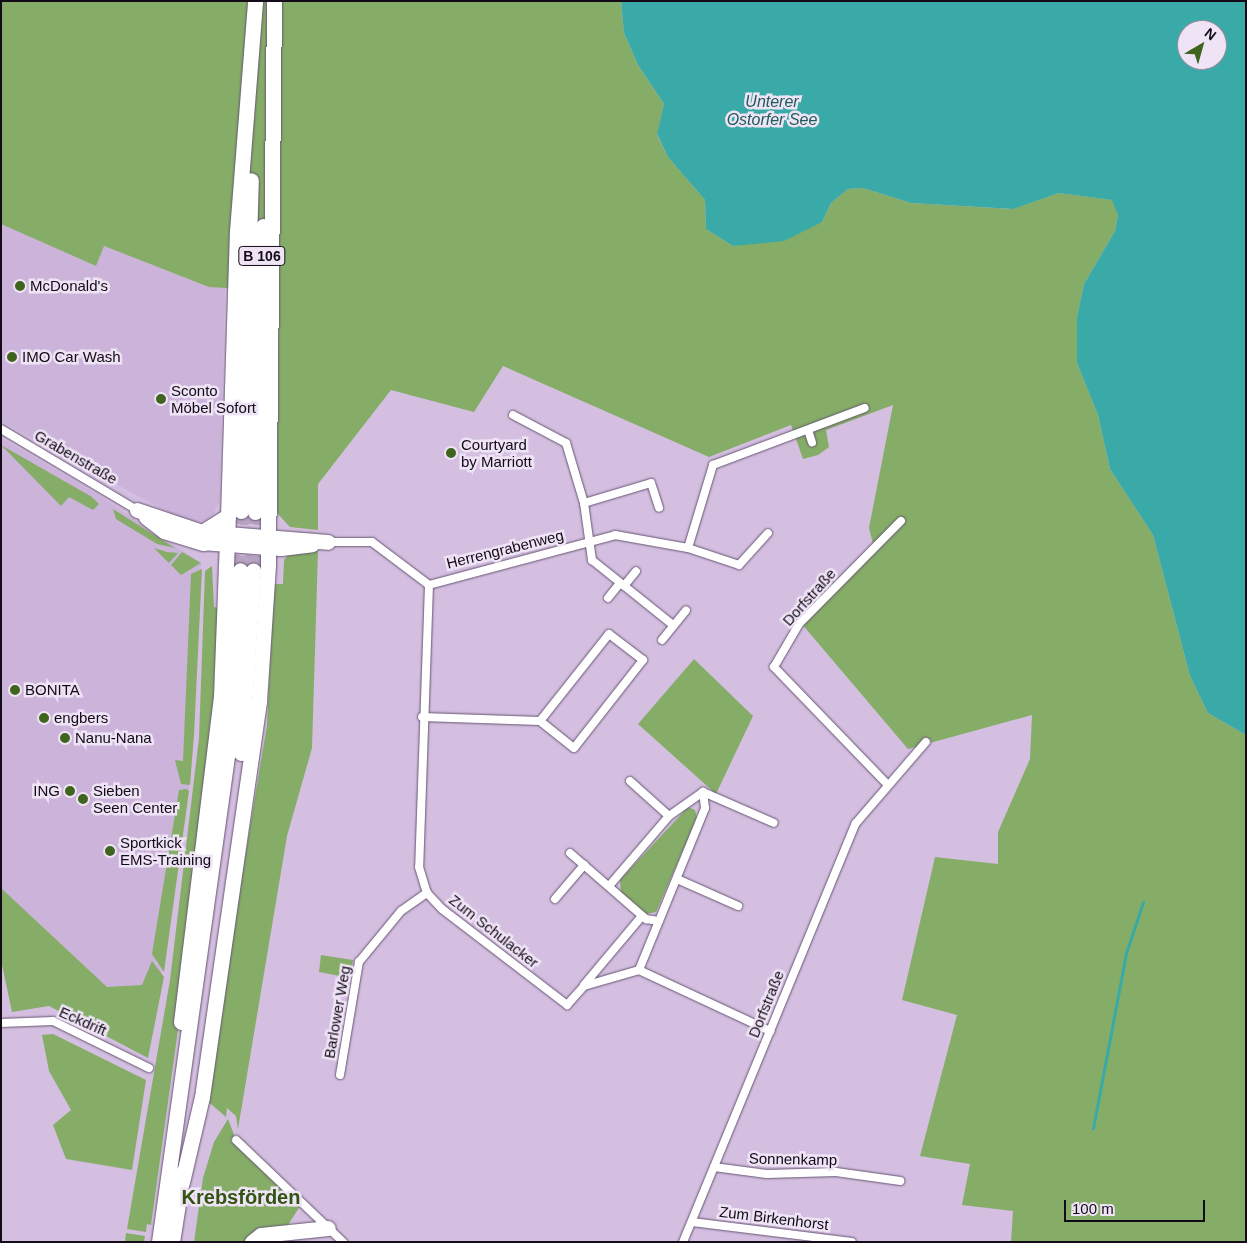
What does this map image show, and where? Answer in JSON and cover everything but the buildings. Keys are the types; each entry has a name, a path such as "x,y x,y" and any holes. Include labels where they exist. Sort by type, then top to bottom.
{"highway":[{"path":"159,1242 175,1180 202,1097 259,701 268,564 253,540 248,514 237,231 256,1"},
{"name":"B 106","path":"248,514 273,1"},
{"path":"137,510 202,537 240,568"},
{"path":"202,537 248,514"},
{"path":"172,1242 175,1180 230,735 240,568 253,540 248,514"},
{"path":"202,537 328,542"},
{"path":"252,1242 261,1236 328,1228"}],"street":[{"path":"688,548 713,465 865,408"},
{"name":"Herrengrabenweg","path":"512,415 566,442 584,503 592,560 673,625"},
{"name":"Grabenstraße","path":"1,429 137,510"},
{"path":"808,430 812,442"},
{"path":"584,503 650,483 659,508"},
{"name":"Dorfstraße","path":"887,784 774,667 799,624 901,521"},
{"name":"Herrengrabenweg","path":"429,585 615,535 688,548 739,565 768,533"},
{"path":"328,542 372,542 429,585"},
{"path":"608,598 636,571"},
{"name":"Zum Schulacker","path":"429,585 422,717 419,867 427,893 442,909 568,1005 584,986"},
{"path":"662,640 686,610"},
{"path":"422,717 540,721 574,748 643,660 609,634 540,721"},
{"name":"Dorfstraße","path":"683,1242 856,823 887,784 926,742"},
{"path":"630,781 669,816"},
{"path":"609,886 669,816 703,792"},
{"path":"703,792 774,823"},
{"path":"639,970 704,808 703,792"},
{"path":"570,853 642,916 659,921"},
{"path":"555,899 584,865"},
{"path":"677,879 738,906"},
{"name":"Barlower Weg","path":"340,1075 359,962 400,910 427,893"},
{"path":"584,986 642,916"},
{"path":"584,986 639,970 770,1031"},
{"name":"Eckdrift","path":"1,1023 53,1021 149,1068"},
{"path":"236,1140 343,1242"},
{"name":"Sonnenkamp","path":"714,1167 767,1174 836,1172 900,1181"},
{"name":"Zum Birkenhorst","path":"692,1222 852,1242"}],"shaded area":[{"path":"1,1 621,1 624,33 638,65 664,104 657,135 668,157 705,200 706,229 733,246 822,222 831,203 848,189 863,188 911,203 1012,209 1059,193 1113,200 1118,215 1115,231 1084,284 1077,317 1077,363 1098,415 1110,469 1153,535 1190,676 1208,713 1246,735 1246,1242 1011,1242 1013,1211 962,1205 970,1164 920,1156 957,1015 902,1000 935,857 998,864 998,832 1030,759 1032,715 908,749 801,623 874,548 869,528 893,405 826,430 829,447 818,455 803,459 791,425 709,457 503,366 474,412 391,390 318,484 318,530 290,527 276,512 279,291 209,287 104,246 96,266 1,224"},
{"path":"1,224 96,266 103,246 209,287 225,287 219,502 211,519 192,523 178,518 1,421"},
{"path":"1,438 95,493 201,563 189,791 153,1030 1,888"},
{"path":"1,445 92,497 99,504 93,510 69,497 61,506"},
{"path":"113,509 175,548 157,544 116,519"},
{"path":"154,548 167,552 178,553 169,563"},
{"path":"318,551 312,748 287,836 238,1129 236,1116 227,1108 226,1117 205,1099 267,725 274,584 283,584 284,560 290,553"},
{"path":"182,552 201,563 181,575 171,565"},
{"path":"212,566 214,607 218,608 221,632 178,1030 151,1225 147,1224 146,1232 127,1229 170,980 199,738 205,571"},
{"path":"202,569 190,785 181,784 175,760 183,761 191,574"},
{"path":"694,659 753,716 716,794 638,724"},
{"path":"186,789 189,791 164,972 152,954 179,790"},
{"path":"688,807 695,810 697,818 656,912 645,914 621,894 620,880"},
{"path":"1,888 107,987 142,985 152,961 164,977 148,1058 49,1006 12,1012 1,960"},
{"path":"321,955 353,960 350,978 319,972"},
{"path":"53,1034 146,1080 132,1170 66,1159 53,1125 71,1110 49,1071 42,1035"},
{"path":"228,1119 236,1140 302,1203 283,1233 252,1242 194,1242 203,1178 214,1142"},
{"path":"126,1233 145,1236 144,1242 125,1242"}],"water":[{"name":"Unterer Ostorfer See","path":"621,1 1246,1 1246,735 1208,713 1190,676 1153,535 1110,469 1098,415 1077,363 1077,317 1084,284 1115,231 1118,215 1112,200 1059,193 1013,209 911,203 863,188 848,189 831,203 822,222 784,241 733,246 706,229 705,200 668,157 657,134 664,104 638,65 624,33"}],"waterway":[{"path":"1093,1128 1126,953 1143,902"}],"tunnel":[{"path":"240,570 241,511"},
{"path":"253,570 255,512"}],"place":[{"name":"McDonald's","path":"20,286"},
{"name":"IMO Car Wash","path":"12,357"},
{"name":"Sconto Möbel Sofort","path":"161,399"},
{"name":"Courtyard by Marriott","path":"451,453"},
{"name":"BONITA","path":"15,690"},
{"name":"engbers","path":"44,718"},
{"name":"Nanu-Nana","path":"65,738"},
{"name":"ING","path":"70,791"},
{"name":"Sieben Seen Center","path":"83,799"},
{"name":"Sportkick EMS-Training","path":"110,851"}],"district":[{"name":"Krebsförden","path":"241,1197"}]}
